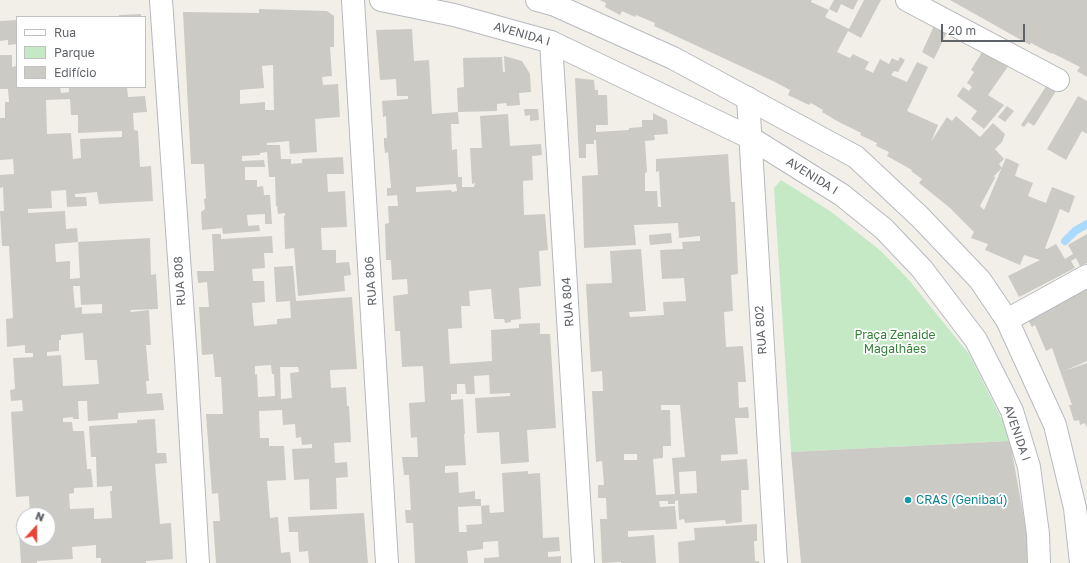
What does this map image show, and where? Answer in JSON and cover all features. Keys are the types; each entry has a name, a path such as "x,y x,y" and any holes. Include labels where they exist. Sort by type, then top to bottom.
{"street":[{"name":"RUA 808","path":"161,0 186,359 198,563"},
{"name":"RUA 806","path":"353,0 387,563"},
{"name":"AVENIDA I","path":"381,0 454,15 552,42 749,137 842,194 884,229 922,269 976,340 1012,411 1029,467 1038,534 1039,563"},
{"path":"537,0 555,5 674,58 856,157 920,217 980,280 1007,320 1056,425 1075,508 1081,563"},
{"path":"907,0 1058,80"},
{"name":"RUA 804","path":"552,42 583,563"},
{"name":"RUA 802","path":"748,98 749,137 776,563"},
{"path":"1007,320 1087,276"}],"green space":[{"name":"Praça Zenaide Magalhães","path":"781,180 830,211 881,251 909,280 969,354 1003,422 1010,441 791,452 774,188"}],"building":[{"path":"600,0 812,0 811,2 829,10 825,17 849,29 864,0 881,0 861,38 848,31 837,52 850,58 853,54 869,62 865,69 873,73 880,59 889,64 892,58 898,61 900,57 905,60 898,72 894,71 891,75 907,82 917,62 928,67 907,111 938,125 931,142 947,117 952,121 956,116 980,137 993,123 1005,134 1002,142 995,149 1004,159 999,164 1002,168 1006,158 1019,164 1015,176 1033,183 1028,196 1046,203 1052,187 1075,196 1069,213 1060,209 1045,248 1047,249 1056,244 1065,259 1073,254 1068,245 1087,234 1087,263 1080,266 1076,258 1071,261 1075,268 1019,297 1008,276 1040,260 1024,255 1020,265 985,250 988,244 971,238 974,232 950,208 919,183 922,179 911,171 912,170 887,156 889,152 876,146 877,143 860,135 861,133 822,112 823,110 811,103 809,105 788,95 790,90 775,82 654,26 655,23 622,11 620,15 605,7 606,3","holes":["1002,168 984,210 980,206 995,178 994,176"]},
{"path":"834,0 858,0 853,10 841,4 837,13 829,9"},
{"path":"950,0 1087,0 1087,77 1077,71 1080,67 1031,43 1030,45"},
{"path":"259,9 327,11 334,16 334,47 330,47 332,76 322,77 323,85 338,84 340,117 315,119 317,152 290,154 289,141 267,143 267,145 280,145 281,159 291,159 291,164 302,163 302,159 343,157 344,174 327,174 328,192 345,191 347,227 321,228 322,250 336,250 336,263 349,262 351,275 344,276 345,291 298,296 294,248 285,249 285,213 278,214 276,206 275,177 269,177 267,152 260,153 260,155 242,156 242,161 264,160 265,167 245,167 245,180 257,180 257,187 263,186 264,195 270,195 272,224 265,224 265,214 247,215 248,226 259,225 260,231 223,234 222,228 202,230 201,212 205,209 204,199 206,198 204,164 191,164 183,12 259,13","holes":["273,65 274,110 265,110 265,102 240,104 240,90 264,88 262,66"]},
{"path":"141,14 141,16 119,16"},
{"path":"16,20 16,44 8,45 8,40 0,41 0,21"},
{"path":"934,26 947,32 934,59 922,52"},
{"path":"412,29 414,61 429,60 432,114 458,112 459,124 451,124 452,150 457,149 458,177 462,177 462,187 474,187 475,183 472,184 470,148 482,148 480,116 508,114 510,146 541,144 542,155 532,156 533,180 523,181 524,215 545,214 548,250 539,251 541,286 519,288 521,319 511,320 511,322 505,323 504,319 494,319 491,289 469,291 470,306 461,306 462,328 448,329 450,364 492,361 491,330 519,328 519,324 540,323 540,334 550,334 556,428 527,430 529,462 501,464 499,432 477,433 475,398 510,396 510,393 490,394 489,375 474,376 475,394 466,394 465,384 457,384 457,394 451,394 451,400 463,399 466,465 445,466 445,473 458,472 459,493 475,491 475,499 481,499 481,506 489,505 490,513 504,512 502,473 528,471 528,474 540,473 543,538 559,537 560,551 548,552 548,557 561,556 561,563 484,563 484,558 499,557 498,541 483,542 483,549 467,551 468,563 415,563 413,523 406,523 405,510 411,510 409,475 404,475 402,457 418,457 417,437 411,438 409,403 425,402 423,366 402,367 400,331 395,331 393,296 408,294 407,279 392,280 391,260 386,260 385,224 389,223 388,206 398,206 397,195 387,196 387,188 391,188 388,152 385,153 384,144 384,138 387,138 386,116 383,117 382,101 408,99 408,96 397,96 396,79 380,80 376,30","holes":["456,184 457,191 416,192 416,187","481,506 482,524 466,525 467,532 459,532 458,507"]},
{"path":"984,49 1009,65 988,95 1004,105 984,129 971,119 977,111 957,96 963,87 969,91 972,87 967,83 974,72 971,70"},
{"path":"0,55 12,55 12,67 16,66 16,88 60,88 61,93 69,92 69,88 127,88 128,97 145,96 147,112 133,113 134,130 138,131 140,167 151,166 153,201 99,204 97,192 75,194 75,197 86,197 87,206 67,207 66,190 51,191 52,208 28,209 28,213 65,211 66,229 77,228 78,242 150,238 151,275 156,274 158,309 130,310 131,312 149,310 151,345 146,345 149,381 146,381 147,394 162,393 164,410 118,413 118,419 88,421 87,401 78,401 79,419 73,419 73,417 63,418 63,422 72,422 73,431 84,431 87,469 91,469 93,487 74,488 74,493 69,494 70,509 94,508 94,519 96,519 112,518 110,491 112,491 112,486 97,487 96,457 91,457 89,426 137,423 137,420 155,419 157,453 166,453 167,463 155,464 160,524 171,523 173,559 146,561 146,563 101,563 101,558 96,558 96,545 72,547 73,559 37,561 37,563 21,563 20,547 56,547 56,507 30,507 29,496 16,497 11,412 23,411 22,400 11,401 10,390 15,389 13,358 33,357 33,353 25,353 25,345 7,347 6,319 13,318 9,246 2,246 0,211 4,211 3,187 0,188 0,175 14,174 13,159 0,160 0,118 5,118 5,102 9,102 8,89 0,89","holes":["70,99 71,115 78,115 78,133 122,131 122,137 80,139 81,158 73,159 71,133 47,134 46,100","78,242 80,278 70,279 70,261 56,262 55,244","73,286 80,286 81,305 102,304 102,313 82,314 82,307 75,308","83,333 85,360 97,360 99,384 63,386 61,355 47,356 47,352 59,351 59,340 61,340 61,335"]},
{"path":"504,56 522,61 530,74 531,92 519,93 520,105 507,106 506,103 497,104 497,111 458,112 457,88 464,87 463,58 502,57 503,72 505,72"},
{"path":"575,78 594,80 595,90 598,90 598,95 607,95 608,125 596,125 596,132 629,130 629,128 642,127 642,120 653,120 653,113 667,120 668,134 654,135 655,140 645,141 647,172 645,173 645,191 657,191 658,207 661,207 659,171 656,172 656,159 728,154 731,202 735,202 738,274 731,275 733,311 724,312 726,347 743,346 746,382 738,382 739,408 748,407 749,418 735,418 738,454 721,455 721,461 747,459 749,490 741,490 742,522 726,524 725,520 685,523 684,519 679,520 678,500 675,501 675,504 668,504 668,501 659,501 660,507 675,506 677,529 628,531 628,537 654,535 656,563 602,563 600,519 607,519 606,498 598,498 598,485 604,485 602,461 596,462 592,391 603,391 602,371 591,372 586,284 612,283 610,251 641,249 646,311 629,312 630,317 664,315 663,302 686,301 684,278 662,279 660,250 683,249 682,242 700,241 700,236 679,238 678,223 634,225 636,245 584,248 582,176 598,175 596,140 594,140 594,144 586,144 586,158 579,158","holes":["661,405 680,405 685,457 672,458 675,494 656,495 653,459 663,458 663,446 671,446 670,410 661,410","624,454 637,454 637,460 624,460","696,471 697,493 680,494 679,472"]},
{"path":"1047,85 1056,91 1034,126 1028,122 1024,127 1021,125"},
{"path":"1078,96 1087,101 1087,134 1082,131 1066,160 1047,149"},
{"path":"1007,106 1014,111 1005,122 998,117"},
{"path":"524,109 538,109 539,120 530,121 530,115 525,116"},
{"path":"671,233 672,243 650,245 649,235"},
{"path":"212,234 221,234 221,239 272,236 273,253 264,253 265,268 252,269 253,281 264,281 265,302 252,303 254,326 277,324 277,319 291,318 290,301 276,302 274,267 293,266 296,301 352,297 357,369 330,370 331,388 346,387 347,406 349,406 351,442 334,443 335,463 347,462 348,477 336,478 337,509 310,510 309,479 294,480 292,449 312,448 312,444 302,445 301,437 296,438 295,424 283,425 282,410 259,411 260,438 269,438 269,446 284,446 286,480 267,481 270,518 278,517 281,553 290,552 291,563 216,563 213,521 220,521 218,493 212,494 206,414 223,414 221,377 215,377 213,354 202,355 199,307 209,307 207,282 198,283 197,271 214,271","holes":["271,365 272,374 274,374 275,396 258,397 257,374 255,375 255,366","280,367 298,367 299,372 290,373 292,398 281,399"]},
{"path":"1087,278 1087,361 1064,371 1087,363 1087,428 1085,423 1080,425 1079,420 1074,421 1069,405 1072,405 1052,348 1046,351 1035,325 1032,327 1024,313"},
{"name":"CRAS (Genibaú)","path":"1010,441 1029,547 1029,563 801,563 791,452"},
{"path":"364,513 368,563 309,563 308,551 299,552 298,532 289,532 288,517"},
{"path":"757,524 757,541 754,541 755,561 759,561 759,563 679,563 678,542 695,540 694,528"}],"waterway":[{"path":"1065,241 1075,231 1087,224"}],"place":[{"name":"CRAS (Genibaú)","path":"908,500"}]}
